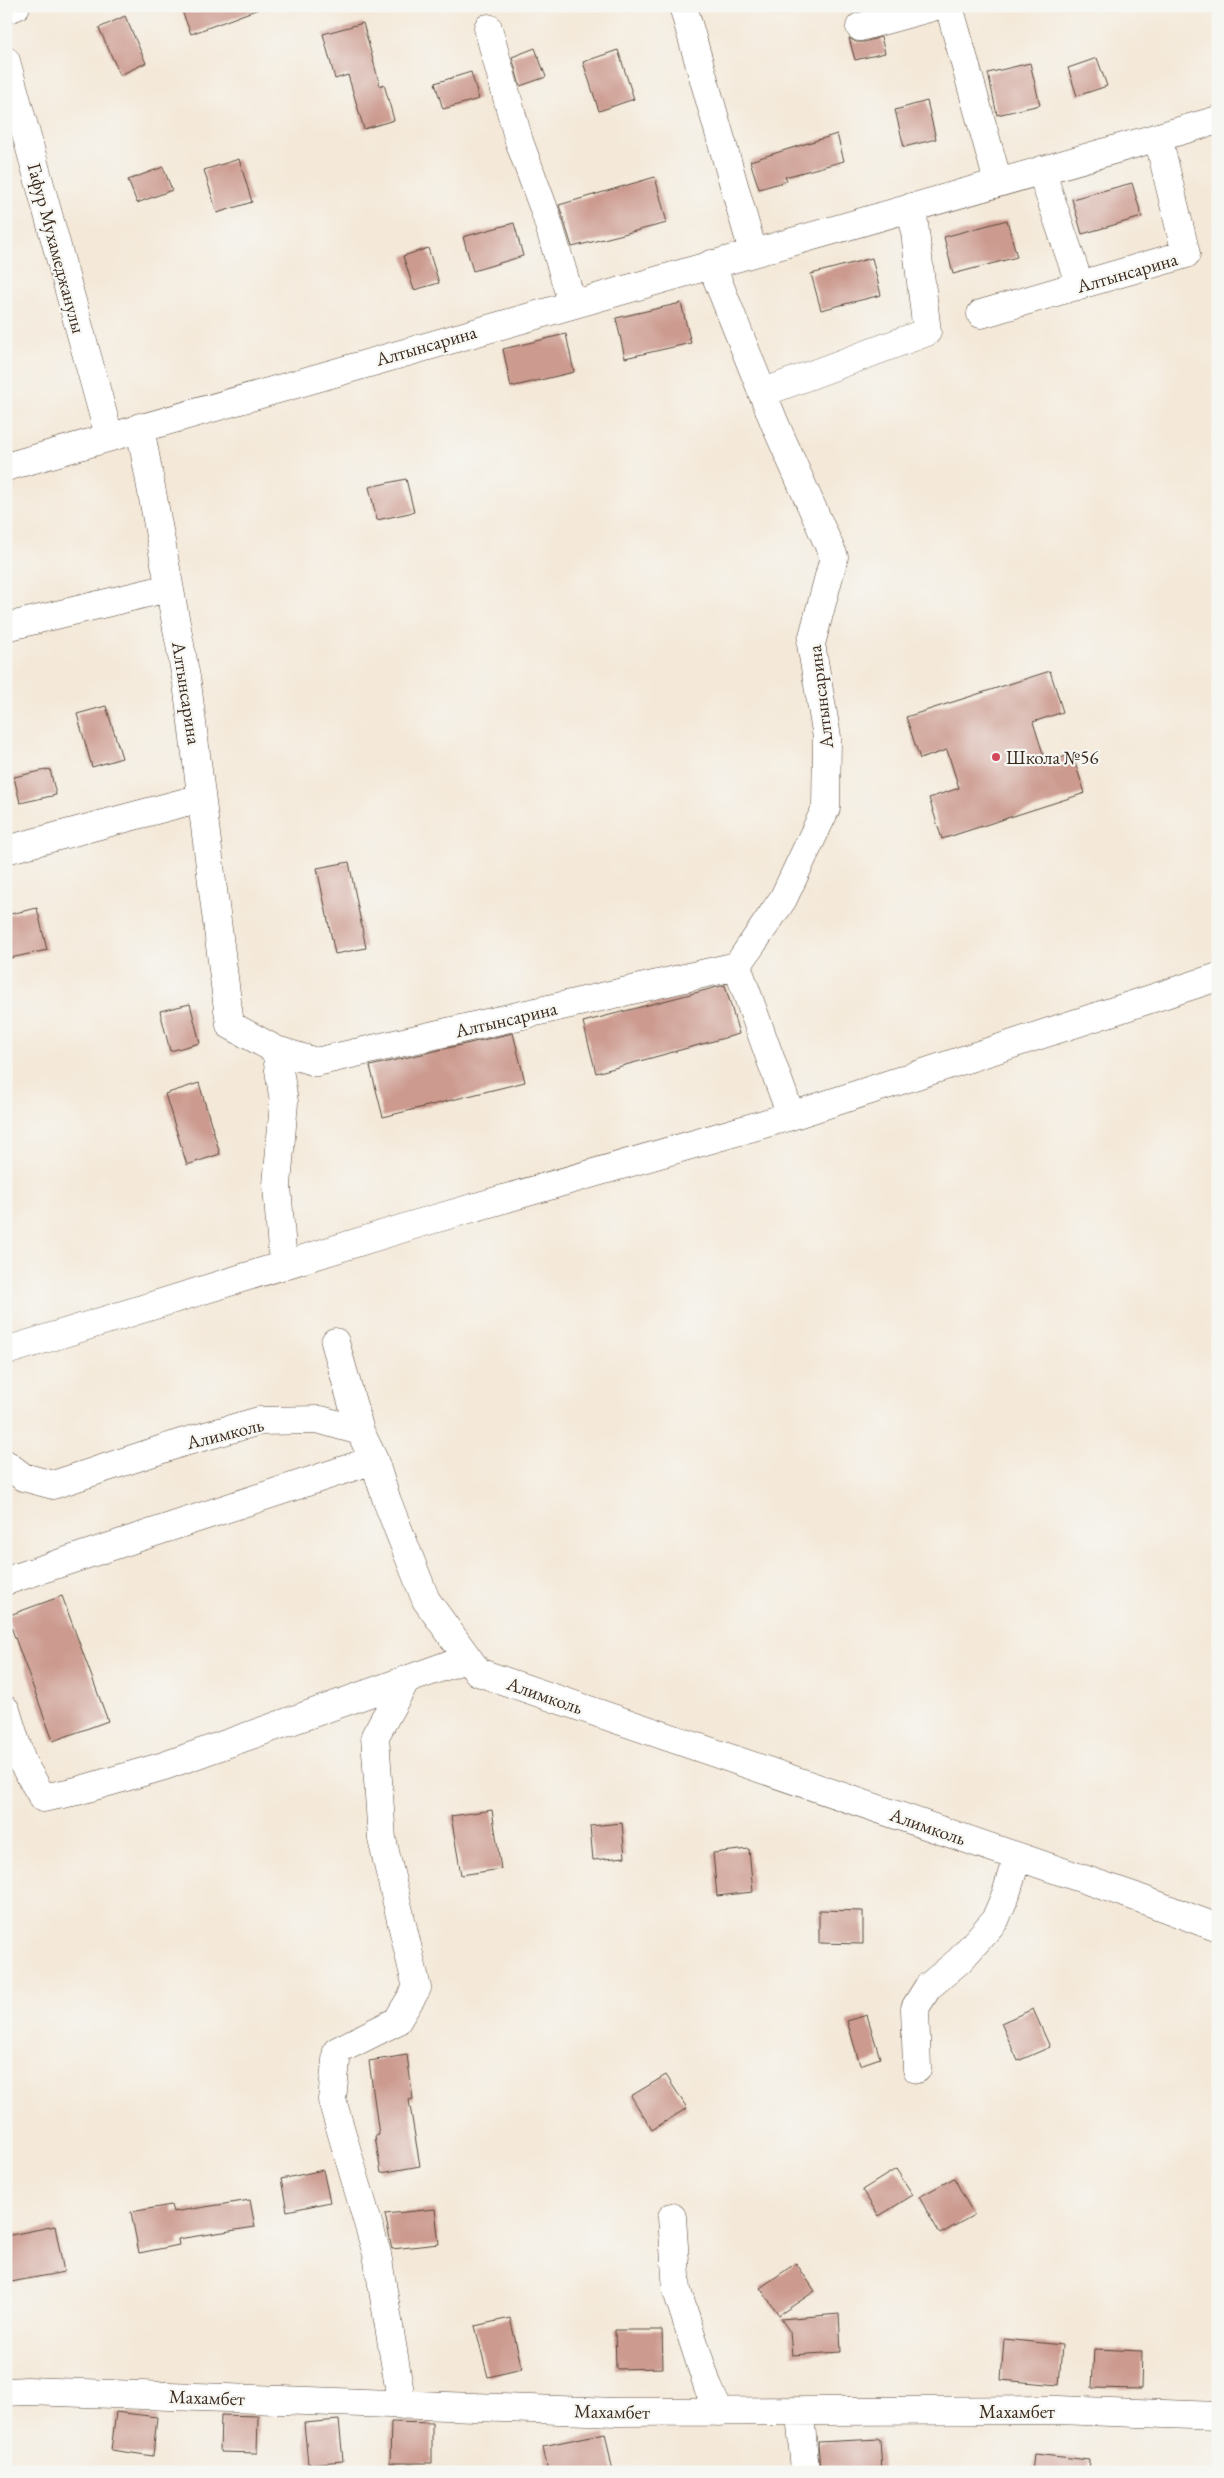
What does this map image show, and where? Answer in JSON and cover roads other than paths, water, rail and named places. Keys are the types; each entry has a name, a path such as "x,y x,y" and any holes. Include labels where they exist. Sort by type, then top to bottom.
{"street":[{"path":"6,10 16,6"},
{"path":"683,6 753,252"},
{"path":"860,27 936,6"},
{"path":"949,6 998,182"},
{"path":"488,28 520,141 545,212 572,304"},
{"name":"Гафур Мухамеджанулы","path":"6,61 108,436"},
{"name":"Алтынсарина","path":"6,467 108,436 1218,120"},
{"name":"Алтынсарина","path":"981,314 1186,254 1158,137"},
{"path":"1041,170 1080,286"},
{"path":"762,393 927,332 912,207"},
{"name":"Алтынсарина","path":"140,427 187,683 230,1025 276,1050 316,1062 738,966 783,899 826,808 827,738 811,644 834,557 762,393 711,264"},
{"path":"6,627 169,588"},
{"path":"6,850 201,798"},
{"path":"738,966 791,1116"},
{"path":"6,1351 283,1264 791,1116 1218,977"},
{"path":"276,1050 284,1102 277,1184 283,1264"},
{"path":"335,1342 360,1431"},
{"name":"Алимколь","path":"6,1464 23,1478 53,1485 181,1443 259,1421 321,1420 360,1431 374,1460 387,1501 426,1600 478,1672 1218,1928"},
{"path":"6,1581 374,1460"},
{"path":"6,1710 22,1762 43,1798 77,1791 164,1766 468,1658"},
{"path":"402,2405 377,2254 332,2100 336,2051 397,2021 417,1988 382,1839 374,1736 406,1680"},
{"path":"917,2069 915,2008 928,1987 960,1960 995,1920 1006,1894 1017,1857"},
{"path":"672,2217 677,2291 708,2387 719,2412"},
{"name":"Махамбет","path":"6,2392 28,2391 617,2412 1057,2410 1218,2416"},
{"path":"800,2412 805,2472"}],"place":[{"name":"Школа №56","path":"996,757"}]}
